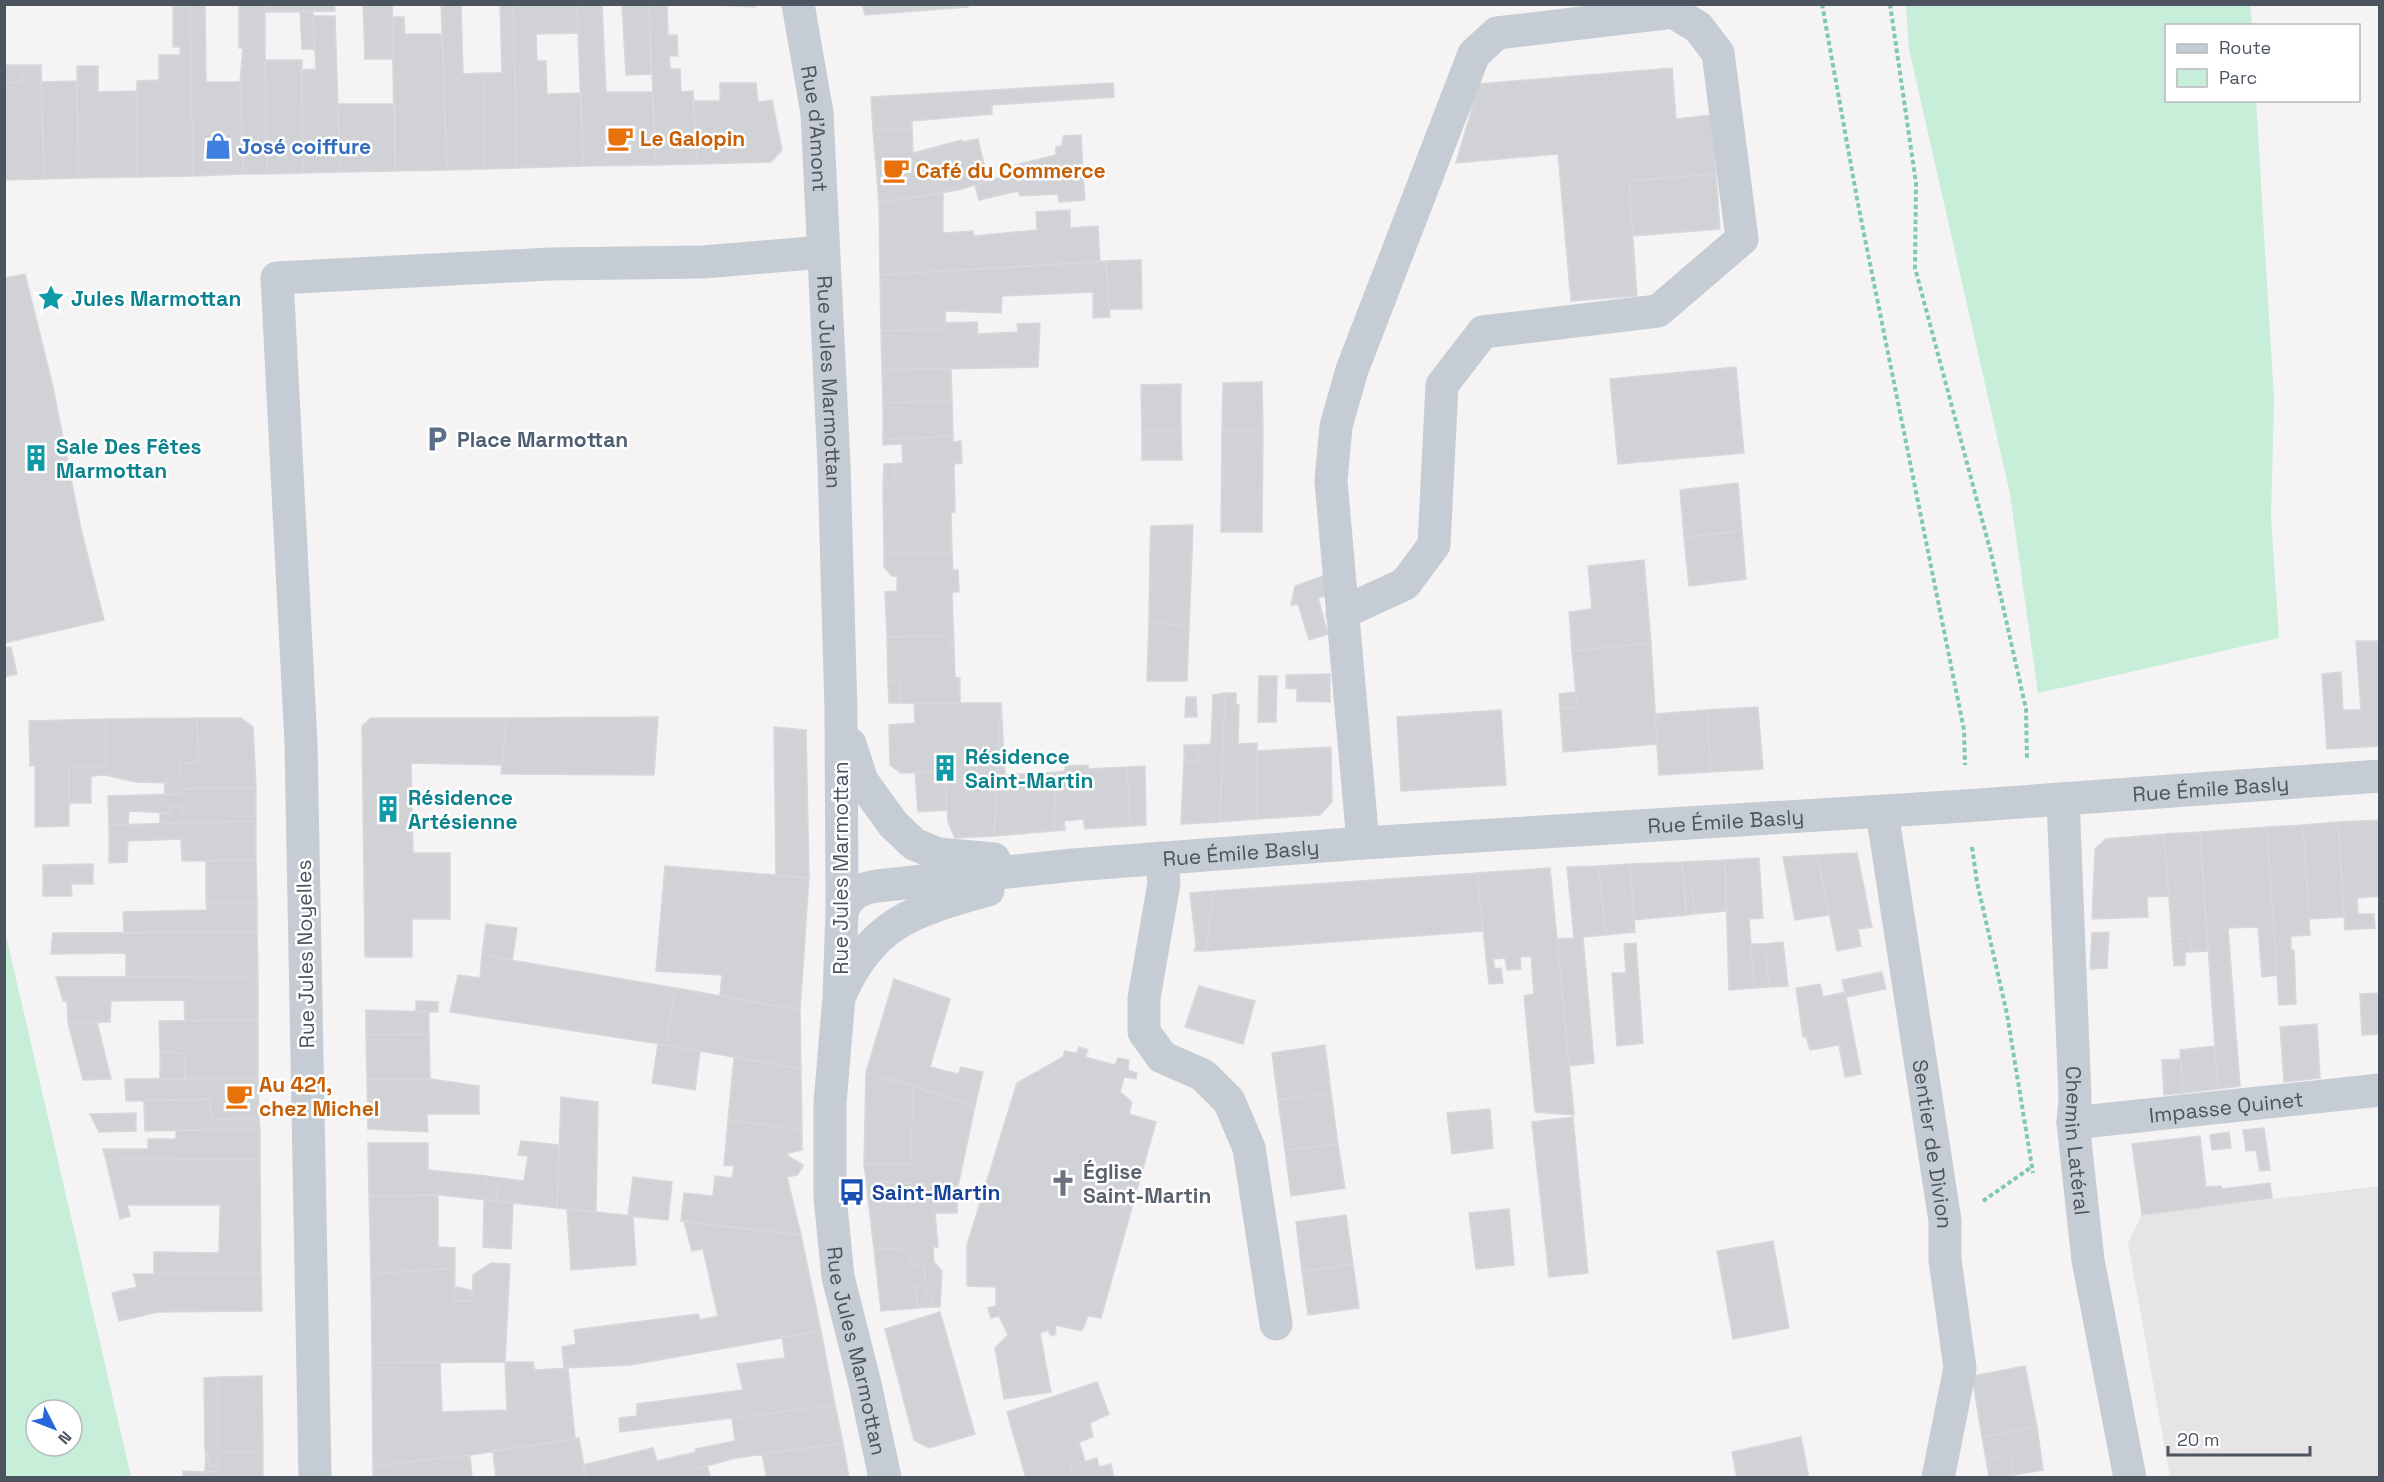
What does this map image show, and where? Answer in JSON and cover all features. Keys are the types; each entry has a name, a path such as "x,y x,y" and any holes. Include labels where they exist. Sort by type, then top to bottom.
{"street":[{"name":"Rue d'Amont","path":"798,4 816,113 823,252"},
{"path":"1342,613 1405,584 1434,545 1442,385 1483,332 1658,311 1742,239 1718,53 1698,27 1673,12 1497,33 1474,54 1352,370 1336,426 1331,481 1342,613 1364,843"},
{"name":"Rue Jules Marmottan","path":"823,252 834,464 841,710 842,911 839,997 830,1103 830,1197 838,1277 865,1384 885,1478"},
{"name":"Rue Jules Noyelles","path":"315,1478 301,719 277,278 538,264 703,262 823,252"},
{"name":"Rue Émile Basly","path":"841,710 862,781 893,824 914,844 938,854 1073,865"},
{"name":"Rue Émile Basly","path":"842,911 847,899 858,890 877,885 1073,865 1364,843 1882,812 2379,776"},
{"name":"Chemin Latéral","path":"2063,798 2075,1098 2073,1123 2088,1260 2130,1478"},
{"name":"Sentier de Divion","path":"1882,812 1945,1221 1945,1260 1960,1368 1938,1478"},
{"path":"1161,858 1164,883 1144,998 1144,1032 1162,1057 1203,1076 1229,1101 1249,1148 1276,1324"},
{"name":"Rue Émile Basly","path":"839,997 851,969 867,948 886,930 918,912 948,900 1073,865"},
{"name":"Impasse Quinet","path":"2073,1123 2379,1090"}],"path":[{"path":"1821,4 1858,204 1964,730 1965,806 1977,882 2007,1014 2034,1179"},
{"path":"1890,4 1916,183 1914,268 1991,553 2026,709 2029,801"},
{"path":"1945,1221 1983,1201 2032,1167 2048,1143 2073,1123"}],"shaded area":[{"path":"2379,1186 2379,1477 2170,1477 2128,1243 2142,1215"}],"green space":[{"path":"1906,5 2250,5 2252,24 2165,24 2165,102 2256,102 2274,400 2271,518 2279,638 2038,693 2010,494 1909,49"},
{"path":"5,931 131,1477 5,1477"}],"building":[{"path":"190,4 205,4 206,82 240,82 243,174 193,176"},
{"path":"239,4 265,4 265,48 239,48"},
{"path":"265,4 280,4 280,12 265,12"},
{"path":"280,4 334,4 335,11 280,12"},
{"path":"363,4 392,4 394,59 365,59"},
{"path":"441,4 461,4 463,74 483,73 485,169 447,170"},
{"path":"500,4 513,4 517,168 485,169 483,73 502,73"},
{"path":"513,4 577,4 578,33 536,34 537,61 546,61 547,94 581,93 583,166 517,168"},
{"path":"577,4 602,4 606,92 652,92 656,165 583,166"},
{"path":"622,4 649,4 651,74 626,75"},
{"path":"649,4 667,4 668,35 677,35 678,56 669,56 670,69 680,69 681,92 693,91 697,164 656,165"},
{"path":"700,4 755,4 755,7"},
{"path":"862,4 967,4 968,7 865,15"},
{"path":"190,6 193,176 137,177 137,81 159,80 159,55 180,55 180,47 173,47 173,7"},
{"path":"300,12 313,12 314,49 302,49"},
{"path":"313,16 335,16 340,172 303,173 301,70 316,69"},
{"path":"392,17 404,17 405,34 442,34 447,170 395,171"},
{"path":"243,48 265,48 267,174 243,174 240,82"},
{"path":"265,60 302,60 303,173 267,174"},
{"path":"4,65 21,65 22,82 4,83"},
{"path":"21,65 41,65 44,179 4,180 4,83 22,82"},
{"path":"77,66 98,66 98,92 136,91 137,177 78,178"},
{"path":"1672,68 1676,119 1711,115 1716,174 1629,181 1637,296 1571,301 1558,154 1456,163 1479,84"},
{"path":"77,81 78,178 44,179 41,82"},
{"path":"720,83 756,83 758,102 772,100 782,150 771,162 697,164 693,101 720,101"},
{"path":"1113,83 1114,97 992,105 992,114 912,121 912,129 873,130 871,97"},
{"path":"338,104 395,104 395,171 340,172"},
{"path":"912,129 913,153 962,140 962,142 978,139 988,181 958,190 879,203 873,130"},
{"path":"1081,135 1083,176 1017,181 1015,165 1056,155 1056,147 1062,146 1063,136"},
{"path":"1016,172 1017,181 1083,176 1085,200 1059,202 1058,194 1020,196 1018,191 979,200 975,185"},
{"path":"1716,174 1720,229 1633,236 1629,181"},
{"path":"943,193 943,233 973,231 974,236 1037,230 1036,212 1070,210 1070,228 1098,226 1100,262 880,275 879,203"},
{"path":"1141,260 1142,309 1109,309 1106,261"},
{"path":"1106,261 1110,317 1093,318 1093,292 1002,296 1001,313 945,311 946,329 881,331 880,275"},
{"name":"Sale Des Fêtes Marmottan","path":"25,274 53,387 81,529 104,620 4,643 4,278"},
{"path":"977,322 978,334 1018,332 1017,324 1040,323 1038,367 882,370 881,331 946,329 945,323"},
{"path":"1736,367 1744,453 1618,464 1610,379"},
{"path":"951,368 952,401 883,403 882,370"},
{"path":"1262,382 1263,430 1222,430 1223,383"},
{"path":"1181,384 1181,430 1142,430 1141,385"},
{"path":"952,401 953,436 883,440 883,403"},
{"path":"1142,430 1181,430 1182,460 1142,460"},
{"path":"1222,430 1263,430 1262,532 1221,532"},
{"path":"953,436 953,442 961,441 962,463 954,464 955,512 951,512 952,554 884,553 883,486 895,485 894,464 903,463 902,444 883,445 883,440"},
{"path":"884,464 894,464 895,485 883,486"},
{"path":"1738,483 1742,531 1684,537 1680,490"},
{"path":"1193,525 1192,552 1150,552 1151,526"},
{"path":"1742,531 1746,579 1689,586 1684,537"},
{"path":"1150,552 1192,552 1189,627 1149,622"},
{"path":"884,553 952,554 953,570 958,570 959,592 952,592 954,646 949,646 948,636 887,637 885,592 897,591 897,576 892,576 884,567"},
{"path":"1644,560 1651,643 1572,651 1569,612 1592,609 1588,566"},
{"path":"1329,574 1329,595 1318,598 1328,634 1309,640 1298,604 1291,605 1295,586"},
{"path":"1149,622 1189,627 1187,681 1147,681"},
{"name":"Résidence Saint-Martin","path":"948,636 949,646 954,646 955,677 960,678 960,704 901,703 900,681 888,681 887,637"},
{"path":"2356,641 2377,641 2380,662 2380,746 2327,749 2322,674 2341,672 2343,710 2361,710"},
{"path":"1651,643 1657,744 1563,752 1560,709 1577,707 1572,651"},
{"path":"11,647 17,674 4,677 4,648"},
{"path":"1330,674 1330,702 1297,701 1297,689 1286,688 1286,675"},
{"path":"1259,676 1277,676 1276,722 1258,722"},
{"path":"888,681 900,681 901,703 889,703"},
{"path":"1575,692 1577,707 1560,709 1559,694"},
{"path":"1225,693 1236,693 1236,704 1239,705 1238,744 1257,743 1257,819 1220,822"},
{"path":"1225,693 1220,822 1181,824 1184,762 1198,762 1198,745 1211,744 1213,695"},
{"path":"1186,697 1196,697 1197,717 1185,717"},
{"name":"Résidence Saint-Martin","path":"914,703 1001,703 994,836 955,838 948,822 945,772 901,773 890,765 889,725 915,723"},
{"path":"1001,703 1005,775 1057,772 1053,831 994,836"},
{"path":"1758,707 1763,769 1711,772 1707,710"},
{"path":"1501,710 1506,785 1401,791 1397,717"},
{"path":"1707,710 1711,772 1659,775 1655,714"},
{"path":"658,717 654,775 501,774 506,718"},
{"path":"197,718 241,718 253,727 256,787 182,789 180,794 165,795 164,782 169,783 179,776 180,763 198,763"},
{"path":"197,718 198,763 180,763 179,776 169,783 136,782 105,775 91,776 91,803 69,803 69,766 106,766 106,719"},
{"name":"Résidence Artésienne","path":"371,718 506,718 502,765 411,763 413,853 450,853 450,919 412,919 412,957 365,957 362,726"},
{"path":"106,719 106,766 69,766 69,826 35,827 35,766 30,766 29,721"},
{"path":"774,727 806,730 809,878 776,876"},
{"path":"1184,745 1198,745 1198,762 1184,762"},
{"path":"1331,747 1332,802 1320,815 1257,819 1257,751"},
{"path":"1088,765 1088,769 1127,767 1130,826 1085,829 1083,819 1064,821 1065,830 1053,831 1057,772 1065,771 1065,766"},
{"path":"1145,766 1146,825 1130,826 1127,767"},
{"path":"945,772 946,810 918,812 915,773"},
{"path":"256,787 256,821 181,823 182,806 171,805 169,813 129,811 128,824 109,825 108,796 180,794 182,789"},
{"path":"171,805 182,806 181,823 160,824 160,814 169,813"},
{"path":"2380,820 2380,896 2357,898 2358,914 2374,914 2375,928 2345,930 2338,822"},
{"path":"256,821 256,860 182,861 181,839 128,841 127,862 109,863 109,825"},
{"path":"2338,822 2344,917 2309,919 2303,825"},
{"path":"2303,825 2310,935 2291,936 2291,950 2294,950 2296,1004 2279,1005 2267,827"},
{"path":"2267,827 2277,975 2262,977 2258,927 2228,928 2240,1086 2218,1089 2200,832"},
{"path":"2200,832 2208,951 2192,952 2191,938 2172,939 2164,834"},
{"path":"2164,834 2169,896 2147,897 2148,917 2092,919 2095,849 2106,839"},
{"path":"1857,853 1872,927 1858,929 1861,946 1837,951 1817,855"},
{"path":"1817,855 1829,915 1795,920 1783,857"},
{"path":"1759,858 1763,918 1749,919 1754,988 1729,990 1725,860"},
{"path":"256,860 257,902 206,903 206,861"},
{"path":"1725,860 1726,911 1694,914 1693,889 1685,890 1682,862"},
{"path":"1682,862 1686,915 1634,920 1630,864"},
{"path":"93,864 93,884 71,884 72,896 43,896 43,865"},
{"path":"1630,864 1635,932 1606,935 1598,866"},
{"path":"665,866 809,878 800,1010 720,996 722,975 656,971"},
{"path":"1598,866 1606,935 1583,937 1594,1063 1569,1066 1557,939 1574,938 1567,867"},
{"path":"1550,868 1574,1115 1535,1112 1524,996 1534,994 1531,956 1520,957 1521,969 1507,970 1505,958 1493,959 1495,969 1501,968 1503,983 1489,984 1477,873"},
{"path":"1477,873 1483,931 1206,951 1213,891"},
{"path":"1693,889 1694,914 1686,915 1685,890"},
{"path":"1213,891 1206,951 1194,951 1196,945 1190,893"},
{"path":"257,902 257,932 124,933 123,912 207,910 206,903"},
{"path":"486,924 517,928 512,961 482,955"},
{"path":"257,932 258,976 126,977 126,953 51,954 53,933"},
{"path":"2109,932 2107,968 2090,969 2092,933"},
{"path":"2191,938 2192,952 2185,952 2185,965 2174,966 2172,939"},
{"path":"1783,942 1788,986 1769,987 1765,944"},
{"path":"1636,943 1643,1043 1617,1046 1612,973 1626,973 1624,944"},
{"path":"1751,944 1765,944 1769,987 1754,988"},
{"path":"482,955 676,988 666,1045 450,1012 458,975 480,978"},
{"path":"1882,972 1886,989 1846,997 1842,980"},
{"path":"258,976 258,1020 185,1021 184,1000 111,1001 110,1022 68,1023 67,1001 63,1001 56,977"},
{"path":"894,979 950,999 930,1067 958,1074 961,1067 983,1072 975,1106 866,1072"},
{"path":"1820,984 1823,997 1845,992 1861,1074 1845,1077 1839,1045 1810,1050 1806,1036 1803,1037 1796,988"},
{"path":"1199,986 1255,1001 1243,1044 1185,1027"},
{"path":"676,988 800,1010 801,1069 666,1045"},
{"path":"2380,993 2380,1034 2362,1035 2360,994"},
{"path":"416,1001 438,1002 438,1012 416,1011"},
{"path":"366,1010 429,1012 429,1034 366,1035"},
{"path":"258,1020 258,1078 185,1079 184,1053 160,1052 159,1021"},
{"path":"97,1022 111,1079 83,1080 68,1023"},
{"path":"2317,1024 2320,1078 2284,1082 2280,1027"},
{"path":"429,1034 430,1079 367,1079 366,1035"},
{"path":"658,1044 700,1051 695,1090 652,1083"},
{"path":"1325,1045 1331,1093 1278,1100 1272,1053"},
{"path":"2215,1046 2218,1089 2183,1093 2180,1050"},
{"name":"Église Saint-Martin","path":"1079,1047 1088,1050 1085,1057 1115,1065 1118,1058 1129,1060 1128,1070 1137,1073 1136,1079 1124,1077 1120,1092 1132,1102 1129,1114 1156,1122 1101,1318 1088,1316 1082,1331 1055,1325 1056,1334 1051,1336 1048,1330 1040,1333 1051,1392 1004,1399 995,1348 1008,1335 999,1316 991,1318 988,1308 996,1306 996,1287 967,1286 967,1245 1017,1083 1063,1057 1065,1051 1077,1053"},
{"path":"160,1052 184,1053 185,1079 160,1079"},
{"path":"734,1057 801,1069 802,1130 728,1120"},
{"path":"2181,1059 2183,1093 2164,1095 2162,1060"},
{"path":"866,1072 913,1086 911,1164 864,1164"},
{"path":"258,1078 259,1120 211,1119 210,1099 126,1101 125,1079"},
{"path":"367,1079 430,1079 479,1086 479,1114 427,1114 428,1132 368,1129"},
{"path":"913,1086 975,1106 958,1186 866,1181 864,1164 911,1164"},
{"path":"1331,1093 1338,1144 1285,1150 1278,1100"},
{"path":"561,1097 598,1102 596,1212 557,1208"},
{"path":"210,1099 211,1119 259,1120 260,1129 145,1131 144,1101"},
{"path":"1490,1109 1493,1148 1452,1154 1447,1113"},
{"path":"136,1113 136,1131 99,1132 90,1114"},
{"path":"1573,1117 1588,1273 1549,1277 1532,1122"},
{"path":"728,1120 802,1130 802,1150 788,1153 788,1156 803,1167 797,1175 787,1177 801,1235 681,1221 684,1193 713,1196 715,1176 732,1178 734,1166 724,1165"},
{"path":"2264,1128 2270,1170 2260,1171 2256,1150 2246,1151 2243,1130"},
{"path":"260,1129 260,1159 106,1160 103,1149 148,1149 148,1139 176,1139 176,1130"},
{"path":"2229,1132 2231,1148 2212,1150 2210,1135"},
{"path":"2200,1136 2206,1187 2221,1186 2222,1189 2270,1183 2272,1198 2142,1215 2132,1144"},
{"path":"521,1141 559,1145 557,1208 496,1201 497,1188 486,1185 486,1176 524,1181 528,1156 518,1155"},
{"path":"368,1143 428,1143 428,1170 486,1176 486,1185 497,1188 496,1201 438,1195 369,1196"},
{"path":"1338,1144 1345,1188 1291,1196 1285,1150"},
{"path":"260,1159 261,1274 154,1274 154,1252 219,1253 220,1205 127,1205 130,1216 120,1219 106,1160"},
{"path":"633,1177 672,1182 668,1220 628,1216"},
{"path":"866,1181 958,1186 957,1213 935,1213 938,1247 933,1247 934,1262 942,1271 940,1307 933,1307 932,1298 927,1298 924,1265 911,1266 909,1248 874,1249"},
{"path":"438,1195 438,1247 455,1248 455,1268 371,1274 369,1196"},
{"path":"484,1200 513,1203 511,1249 483,1247"},
{"path":"567,1209 633,1216 636,1265 571,1270"},
{"path":"1509,1209 1514,1265 1476,1269 1469,1213"},
{"path":"1346,1215 1353,1264 1302,1272 1296,1222"},
{"path":"684,1222 801,1235 821,1331 631,1365 564,1368 562,1347 576,1344 574,1330 698,1314 700,1320 718,1316 703,1249 692,1251"},
{"path":"1773,1241 1789,1328 1733,1339 1717,1251"},
{"path":"909,1248 911,1266 924,1265 926,1286 916,1287 918,1308 881,1311 874,1249"},
{"path":"491,1263 510,1264 505,1362 372,1363 371,1274 455,1268 454,1301 472,1301 473,1275"},
{"path":"1353,1264 1359,1308 1308,1315 1302,1272"},
{"path":"133,1274 261,1274 262,1311 158,1312 119,1321 112,1293 137,1287"},
{"path":"454,1286 473,1291 472,1301 454,1301"},
{"path":"926,1286 927,1298 932,1298 933,1307 918,1308 916,1287"},
{"path":"940,1312 975,1434 929,1448 914,1440 885,1329"},
{"path":"821,1331 835,1405 620,1432 619,1418 637,1416 637,1404 743,1390 737,1364 785,1358 782,1337"},
{"path":"440,1362 442,1412 507,1410 505,1362 533,1362 535,1370 568,1368 575,1439 470,1455 373,1466 372,1363"},
{"path":"2025,1366 2037,1427 1982,1437 1972,1376"},
{"path":"262,1376 263,1453 218,1452 218,1377"},
{"path":"218,1377 218,1466 211,1466 205,1450 204,1378"},
{"path":"1097,1382 1109,1414 1090,1423 1093,1437 1079,1442 1085,1461 1071,1466 1074,1478 1026,1478 1007,1412"},
{"path":"835,1405 843,1443 736,1458 698,1468 690,1478 586,1478 583,1465 653,1448 657,1461 696,1452 695,1449 735,1441 732,1418"},
{"path":"2037,1427 2043,1470 2014,1475 2010,1455 1986,1459 1982,1437"},
{"path":"1801,1437 1809,1478 1737,1478 1732,1452"},
{"path":"579,1438 586,1477 496,1478 493,1451"},
{"path":"843,1443 849,1478 767,1478 762,1454"},
{"path":"206,1449 211,1466 218,1466 218,1471 205,1471"},
{"path":"218,1452 263,1453 263,1478 201,1478 201,1472 218,1471"},
{"path":"470,1455 472,1477 373,1478 373,1466"},
{"path":"2010,1455 2014,1475 1989,1478 1986,1459"},
{"path":"1097,1458 1099,1467 1111,1464 1114,1478 1074,1478 1071,1466"},
{"path":"707,1465 710,1476 690,1478 698,1468"},
{"path":"183,1471 201,1472 201,1478 183,1478"}],"place":[{"name":"Le Galopin","path":"620,138"},
{"name":"José coiffure","path":"218,146"},
{"name":"Café du Commerce","path":"896,170"},
{"name":"Jules Marmottan","path":"51,298"},
{"name":"Place Marmottan","path":"437,439"},
{"name":"Sale Des Fêtes Marmottan","path":"36,458"},
{"name":"Résidence Saint-Martin","path":"945,768"},
{"name":"Résidence Artésienne","path":"388,809"},
{"name":"Au 421, chez Michel","path":"239,1096"},
{"name":"Église Saint-Martin","path":"1063,1183"},
{"name":"Saint-Martin","path":"852,1192"}]}
